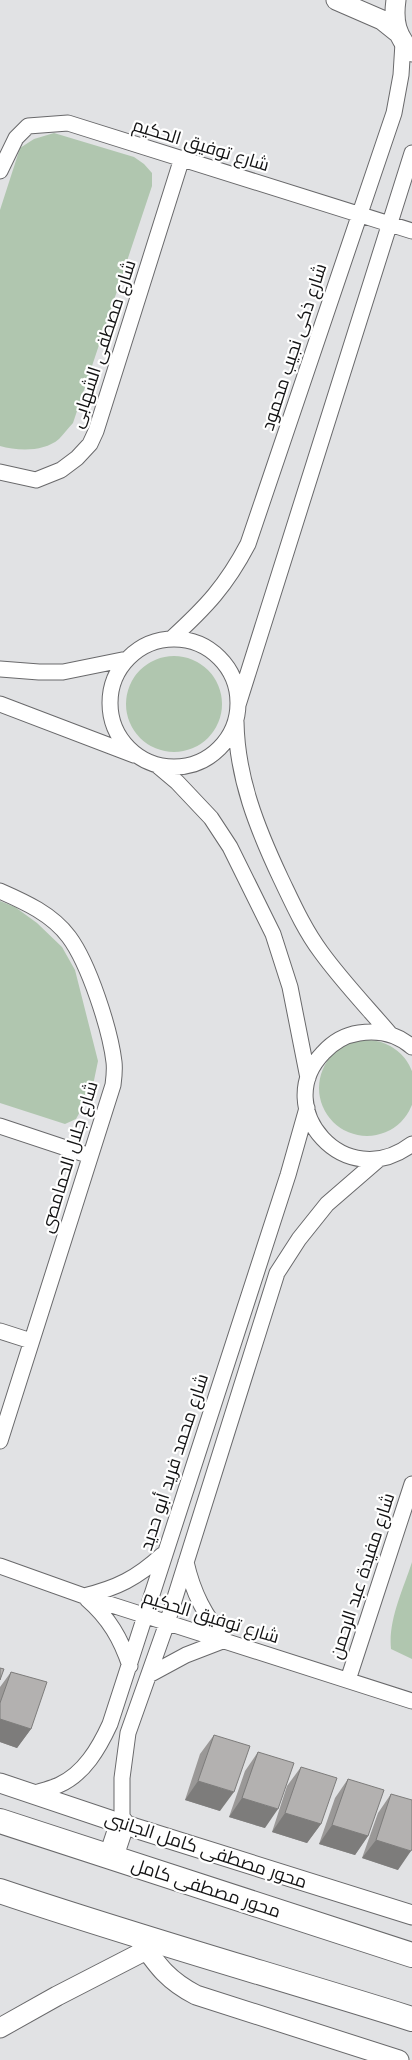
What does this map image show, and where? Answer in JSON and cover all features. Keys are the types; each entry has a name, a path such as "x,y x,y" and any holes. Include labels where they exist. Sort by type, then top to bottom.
{"main road":[{"name":"محور مصطفى كامل","path":"0,1821 412,1955"},
{"path":"111,1857 122,1824"},
{"path":"0,1891 148,1943 219,1959 412,2019"}],"street":[{"path":"336,0 382,20 404,42"},
{"path":"396,0 394,16 404,42"},
{"name":"شارع ذكى نجيب محمود","path":"171,639 214,597 233,571 248,544 394,112 401,75 404,42"},
{"name":"شارع توفيق الحكيم","path":"0,171 16,138 28,126 68,123 412,231"},
{"path":"156,765 173,767 190,765 205,758 219,748 229,735 412,153"},
{"name":"شارع مصطفى الشهابى","path":"0,472 36,480 61,470 77,458 90,444 182,158"},
{"path":"142,758 129,749 119,736 112,721 110,704 112,688 118,672 127,659 140,648 155,642 171,639 194,642 214,653 232,677 237,691 236,743 250,808 262,839 302,923 340,978 390,1034 412,1048"},
{"path":"0,669 63,672 127,659"},
{"path":"0,704 156,765 182,787 211,818 230,847 273,934 290,987 308,1078"},
{"name":"شارع جلال الحمامصى","path":"0,891 28,903 69,937 90,977 111,1040 114,1065 113,1085 0,1441"},
{"path":"390,1034 370,1031 350,1034 332,1044 317,1059 308,1078 307,1108 312,1124 321,1137 333,1148 347,1156 363,1160 379,1160 391,1156 412,1144"},
{"name":"شارع محمد فريد أبو حديد","path":"32,1794 59,1785 74,1776 87,1763 101,1744 130,1666 163,1554 288,1175 307,1108"},
{"path":"0,1126 90,1156"},
{"path":"122,1824 122,1778 128,1733 167,1623 277,1272 299,1239 327,1204 379,1160"},
{"path":"0,1331 31,1341"},
{"name":"شارع مفيدة عبد الرحمن","path":"348,1680 412,1484"},
{"path":"84,1596 127,1582 146,1570 163,1554"},
{"path":"149,1675 186,1655 225,1640 210,1623 199,1603 191,1582 186,1560"},
{"name":"شارع توفيق الحكيم","path":"0,1566 145,1616 412,1701"},
{"path":"84,1596 100,1610 113,1627 123,1646 130,1666"},
{"name":"محور مصطفى كامل الجانبى","path":"0,1783 122,1824 412,1915"},
{"path":"0,2028 148,1943 171,1980 196,1995 399,2060"}],"green space":[{"path":"54,133 134,157 152,173 152,186 73,423 53,443 38,448 15,449 0,446 0,210 20,148 34,139"},
{"path":"174,656 192,660 208,670 218,686 222,704 218,722 208,738 192,748 174,752 156,748 140,738 130,722 126,704 130,686 140,670 156,660"},
{"path":"0,901 15,907 37,923 62,947 75,970 98,1061 92,1090 76,1119 65,1124 0,1103"},
{"path":"367,1040 385,1044 401,1054 411,1070 415,1088 411,1106 401,1122 385,1132 367,1136 349,1132 333,1122 323,1106 319,1088 323,1070 333,1054 349,1044"},
{"path":"412,1562 412,1659 391,1649 391,1638 397,1605"}],"building":[{"path":"0,1668 4,1669 0,1680"},
{"path":"11,1672 47,1682 31,1729 0,1719 0,1703"},
{"path":"214,1735 250,1746 234,1792 198,1781"},
{"path":"258,1752 294,1763 278,1809 242,1798"},
{"path":"301,1767 337,1778 321,1824 285,1813"},
{"path":"348,1779 384,1790 368,1836 332,1825"},
{"path":"391,1794 412,1800 411,1851 376,1840"}]}
